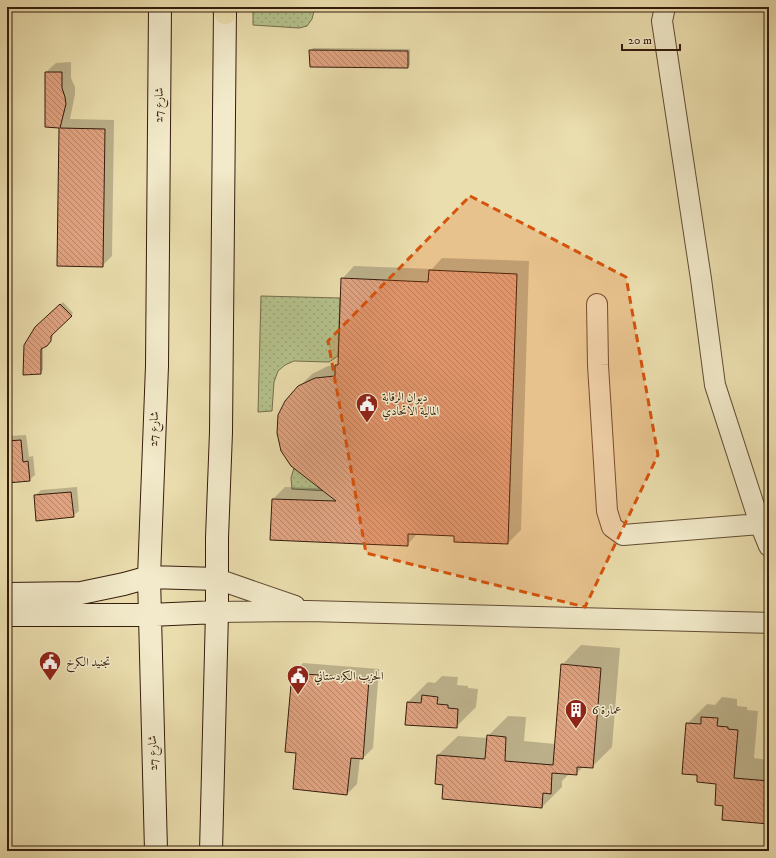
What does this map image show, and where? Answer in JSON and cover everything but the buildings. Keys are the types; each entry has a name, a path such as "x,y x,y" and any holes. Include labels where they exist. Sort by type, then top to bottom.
{"main road":[{"name":"شارع 27","path":"156,851 149,577 157,366 160,7"},
{"path":"211,851 217,612 217,531 221,432 225,9"},
{"path":"7,594 81,593 149,577 217,579"},
{"path":"7,616 150,616 217,612"}],"street":[{"path":"666,7 662,21 701,279 715,385 762,517 769,546"},
{"path":"597,304 598,365 607,511 612,527 623,535 762,517"},
{"path":"217,579 308,611"},
{"path":"217,612 308,611 769,622"}],"highlighted area":[{"path":"470,196 626,277 658,455 585,607 366,553 328,341"}],"green space":[{"path":"253,7 315,7 312,19 307,26 299,28 253,25"},
{"path":"261,296 340,298 338,356 329,362 294,361 285,365 278,371 274,382 272,411 258,412"},
{"path":"294,468 330,491 292,489 291,478"}],"place":[{"name":"ديوان الرقابة المالية الاتحادي","path":"367,424"},
{"name":"تجنيد الكرخ","path":"50,682"},
{"name":"الحزب الكردستاني","path":"298,696"},
{"name":"عمارة 6","path":"576,730"}]}
